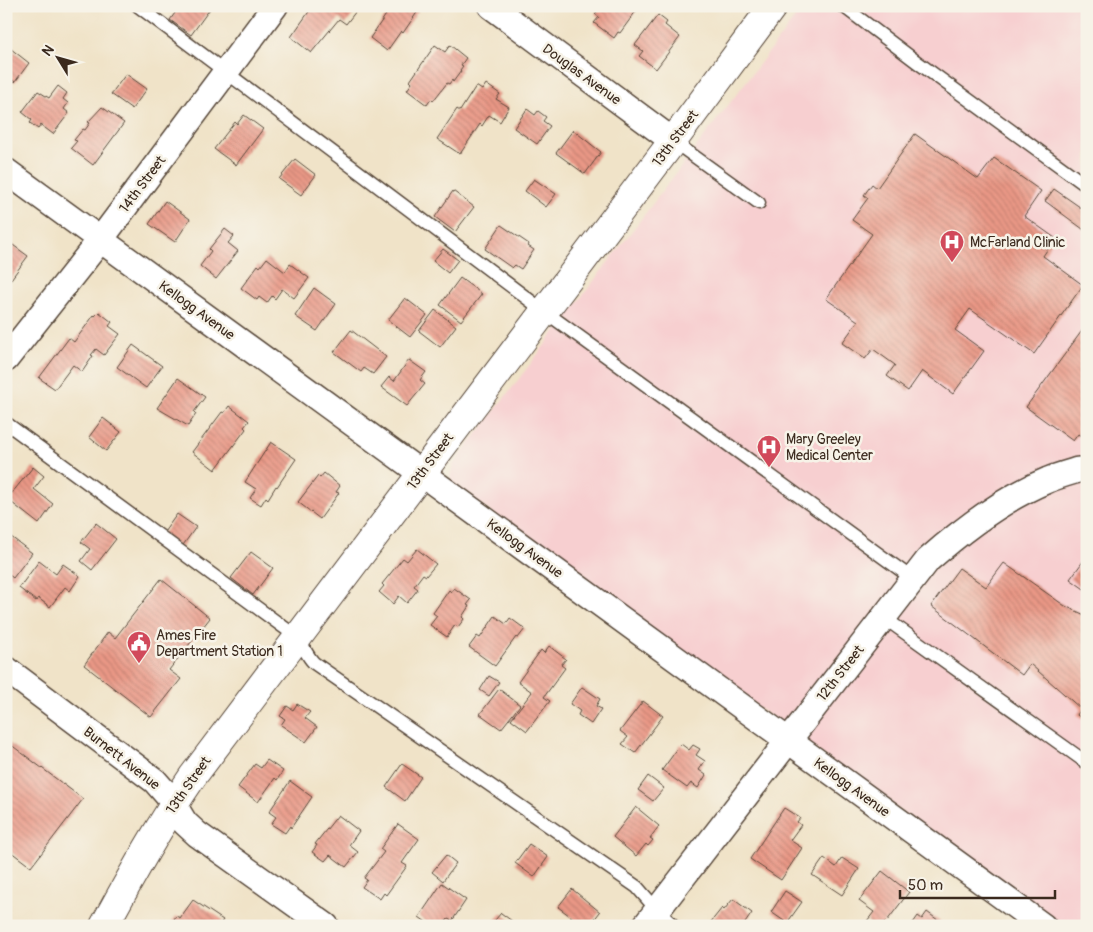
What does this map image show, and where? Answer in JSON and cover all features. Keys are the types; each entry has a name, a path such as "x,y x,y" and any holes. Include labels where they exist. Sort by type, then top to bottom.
{"main road":[{"name":"13th Street","path":"104,926 173,804 773,6"}],"street":[{"name":"14th Street","path":"6,359 101,240 275,6"},
{"name":"Douglas Avenue","path":"491,6 673,141"},
{"name":"Kellogg Avenue","path":"6,171 1043,926"},
{"name":"12th Street","path":"659,921 788,740 928,560 994,508 1048,480 1078,470"},
{"name":"Burnett Avenue","path":"6,669 155,781 185,823 197,834 326,926"}],"lane":[{"path":"138,6 544,310 914,579"},
{"path":"844,6 1087,186"},
{"path":"673,141 759,203"},
{"path":"6,423 297,637 302,643 306,656 314,663 638,887 659,921"},
{"path":"883,617 1087,762"}],"shaded area":[{"name":"Mary Greeley Medical Center","path":"804,6 1087,6 1087,926 1057,926 451,483 450,477 453,465"}],"building":[{"path":"180,6 212,6 191,35 170,20"},
{"path":"313,6 319,10 321,6 360,6 346,24 339,19 311,53 291,37"},
{"path":"392,6 411,6 418,11 403,33 401,31 387,51 370,38"},
{"path":"601,6 639,7 620,33 618,32 614,38 594,23 599,17 595,14"},
{"path":"658,15 667,22 665,25 680,37 656,69 639,56 643,51 635,45"},
{"path":"6,45 29,63 15,82 11,79 6,85"},
{"path":"435,45 445,52 450,45 466,58 461,65 463,66 461,71 453,82 452,80 449,84 447,83 433,101 431,99 427,105 407,90 412,83 410,81"},
{"path":"126,74 147,89 132,109 111,94"},
{"path":"486,84 500,94 496,99 509,107 500,122 489,115 482,126 480,124 460,154 437,139 457,109 460,111 476,86 482,90"},
{"path":"58,86 67,93 63,99 68,103 64,109 69,113 53,134 41,125 38,129 30,123 32,120 22,112 38,91 49,98"},
{"path":"102,107 124,123 93,165 71,148 77,141 74,140 83,129 85,130 90,123 88,122"},
{"path":"527,109 535,115 538,111 546,117 543,121 550,126 537,144 514,128"},
{"path":"244,115 263,129 236,165 214,149 235,122 237,124"},
{"path":"573,130 601,152 585,174 556,153"},
{"name":"McFarland Clinic","path":"915,134 978,179 994,158 1041,191 1024,216 1055,238 1043,256 1083,285 1034,354 970,309 955,330 984,351 953,394 922,371 908,391 887,376 895,365 873,349 865,359 842,343 858,321 826,299 872,234 852,220 868,198 864,195 872,184 877,188"},
{"path":"295,159 316,175 301,195 279,179"},
{"path":"534,179 556,194 546,207 525,191"},
{"path":"1054,189 1087,212 1087,232 1045,201"},
{"path":"453,191 474,207 455,232 435,217"},
{"path":"165,201 190,219 175,242 149,224"},
{"path":"501,225 529,244 528,246 534,250 521,269 515,265 512,268 485,249"},
{"path":"225,229 234,236 228,243 238,251 216,279 200,266 211,251 209,249"},
{"path":"6,240 28,256 6,286"},
{"path":"443,249 458,260 448,273 433,261"},
{"path":"267,258 285,272 290,264 309,278 294,298 282,289 275,299 272,296 267,303 259,297 257,300 241,288 258,265 260,267"},
{"path":"460,278 482,294 461,321 440,305"},
{"path":"314,288 336,304 317,331 295,316"},
{"path":"405,298 427,315 410,337 388,320"},
{"path":"435,310 456,326 440,347 419,331"},
{"path":"99,312 112,322 109,326 120,334 104,355 96,349 82,372 73,365 55,389 39,378 69,338 74,342 94,315"},
{"path":"1087,324 1087,440 1078,434 1073,441 1026,407"},
{"path":"351,330 386,357 373,374 364,368 361,372 334,352"},
{"path":"133,345 162,366 146,388 117,367"},
{"path":"409,360 426,372 420,380 425,384 407,406 381,387 389,377 394,381"},
{"path":"178,378 205,397 194,412 196,414 188,426 157,408"},
{"path":"229,406 249,421 244,427 246,429 215,470 192,452 222,412 224,413"},
{"path":"103,418 121,432 106,451 89,437"},
{"path":"271,442 296,459 268,499 266,497 261,505 250,498 256,489 245,482"},
{"path":"33,467 44,476 34,489 53,504 39,524 7,499"},
{"path":"324,473 340,486 336,492 339,493 320,519 298,502 318,476 320,478"},
{"path":"177,514 196,527 181,548 162,535"},
{"path":"96,523 116,539 92,570 81,561 90,549 81,542"},
{"path":"6,533 32,553 13,578 8,574 6,577"},
{"path":"417,549 436,564 426,576 423,574 414,586 418,589 407,603 399,596 393,604 379,592 384,586 382,584 403,558 407,561"},
{"path":"251,552 273,568 253,595 231,578"},
{"path":"1087,556 1087,591 1070,579"},
{"path":"39,561 56,574 63,564 80,576 70,591 65,587 50,607 38,598 36,601 19,588"},
{"path":"1004,563 1065,606 1087,616 1087,722 1077,715 1081,709 1030,664 1022,675 931,606 959,568 986,587"},
{"path":"161,579 210,618 169,670 181,679 151,717 84,665 108,632 115,638"},
{"path":"454,588 471,600 462,617 464,619 458,627 455,625 447,637 430,625 437,616 433,613 449,590 451,592"},
{"path":"495,616 506,624 510,618 525,629 518,638 516,637 495,666 469,647 477,636 480,638"},
{"path":"549,646 566,659 561,665 565,668 544,697 550,701 527,731 511,719 532,692 518,682 541,650 544,653"},
{"path":"489,676 499,682 489,696 480,690"},
{"path":"582,687 600,699 596,706 601,709 591,724 578,715 580,711 570,704"},
{"path":"499,689 520,705 501,729 480,714"},
{"path":"643,701 663,716 635,753 622,744 628,737 620,731"},
{"path":"297,704 310,712 305,718 317,727 306,742 281,725 285,719 280,716 287,706 293,710"},
{"path":"6,741 83,799 31,867 6,848"},
{"path":"681,744 689,750 693,745 700,749 696,755 705,761 699,770 706,775 698,788 691,783 687,788 662,770"},
{"path":"267,760 283,771 277,780 275,778 258,802 238,787 255,764 261,768"},
{"path":"402,764 421,777 405,801 386,787"},
{"path":"648,776 664,788 653,801 638,790"},
{"path":"290,781 312,797 291,828 290,826 285,833 271,824 276,817 269,812"},
{"path":"636,807 659,826 650,838 653,840 648,846 646,844 636,856 613,837"},
{"path":"784,808 800,818 797,822 801,825 790,840 802,848 781,880 750,859"},
{"path":"338,815 359,831 349,845 358,852 346,867 330,855 325,861 312,852 317,845 315,844"},
{"path":"398,824 419,839 402,863 407,866 386,895 384,893 380,899 362,887 367,880 364,878 384,852 380,849"},
{"path":"529,844 548,857 534,877 515,863"},
{"path":"446,855 456,863 443,881 432,872"},
{"path":"824,858 836,867 842,858 859,869 842,895 812,875"},
{"path":"882,871 909,892 887,921 881,926 872,926 867,921 874,912 859,901"},
{"path":"442,883 466,900 452,921 448,919 443,926 423,926 426,922 419,917"},
{"path":"572,889 600,912 590,925 584,921 581,924 558,907"},
{"path":"785,891 802,902 787,923 771,912"},
{"path":"733,899 752,913 743,926 714,926 710,923 722,908 724,910"},
{"path":"193,900 223,920 219,926 170,926 176,916 180,918"},
{"path":"927,912 946,926 911,926 918,916 922,919"},
{"path":"501,913 516,924 515,926 490,926"}],"place":[{"name":"McFarland Clinic","path":"952,263"},
{"name":"Mary Greeley Medical Center","path":"769,468"},
{"name":"Ames Fire Department Station 1","path":"139,664"}]}
